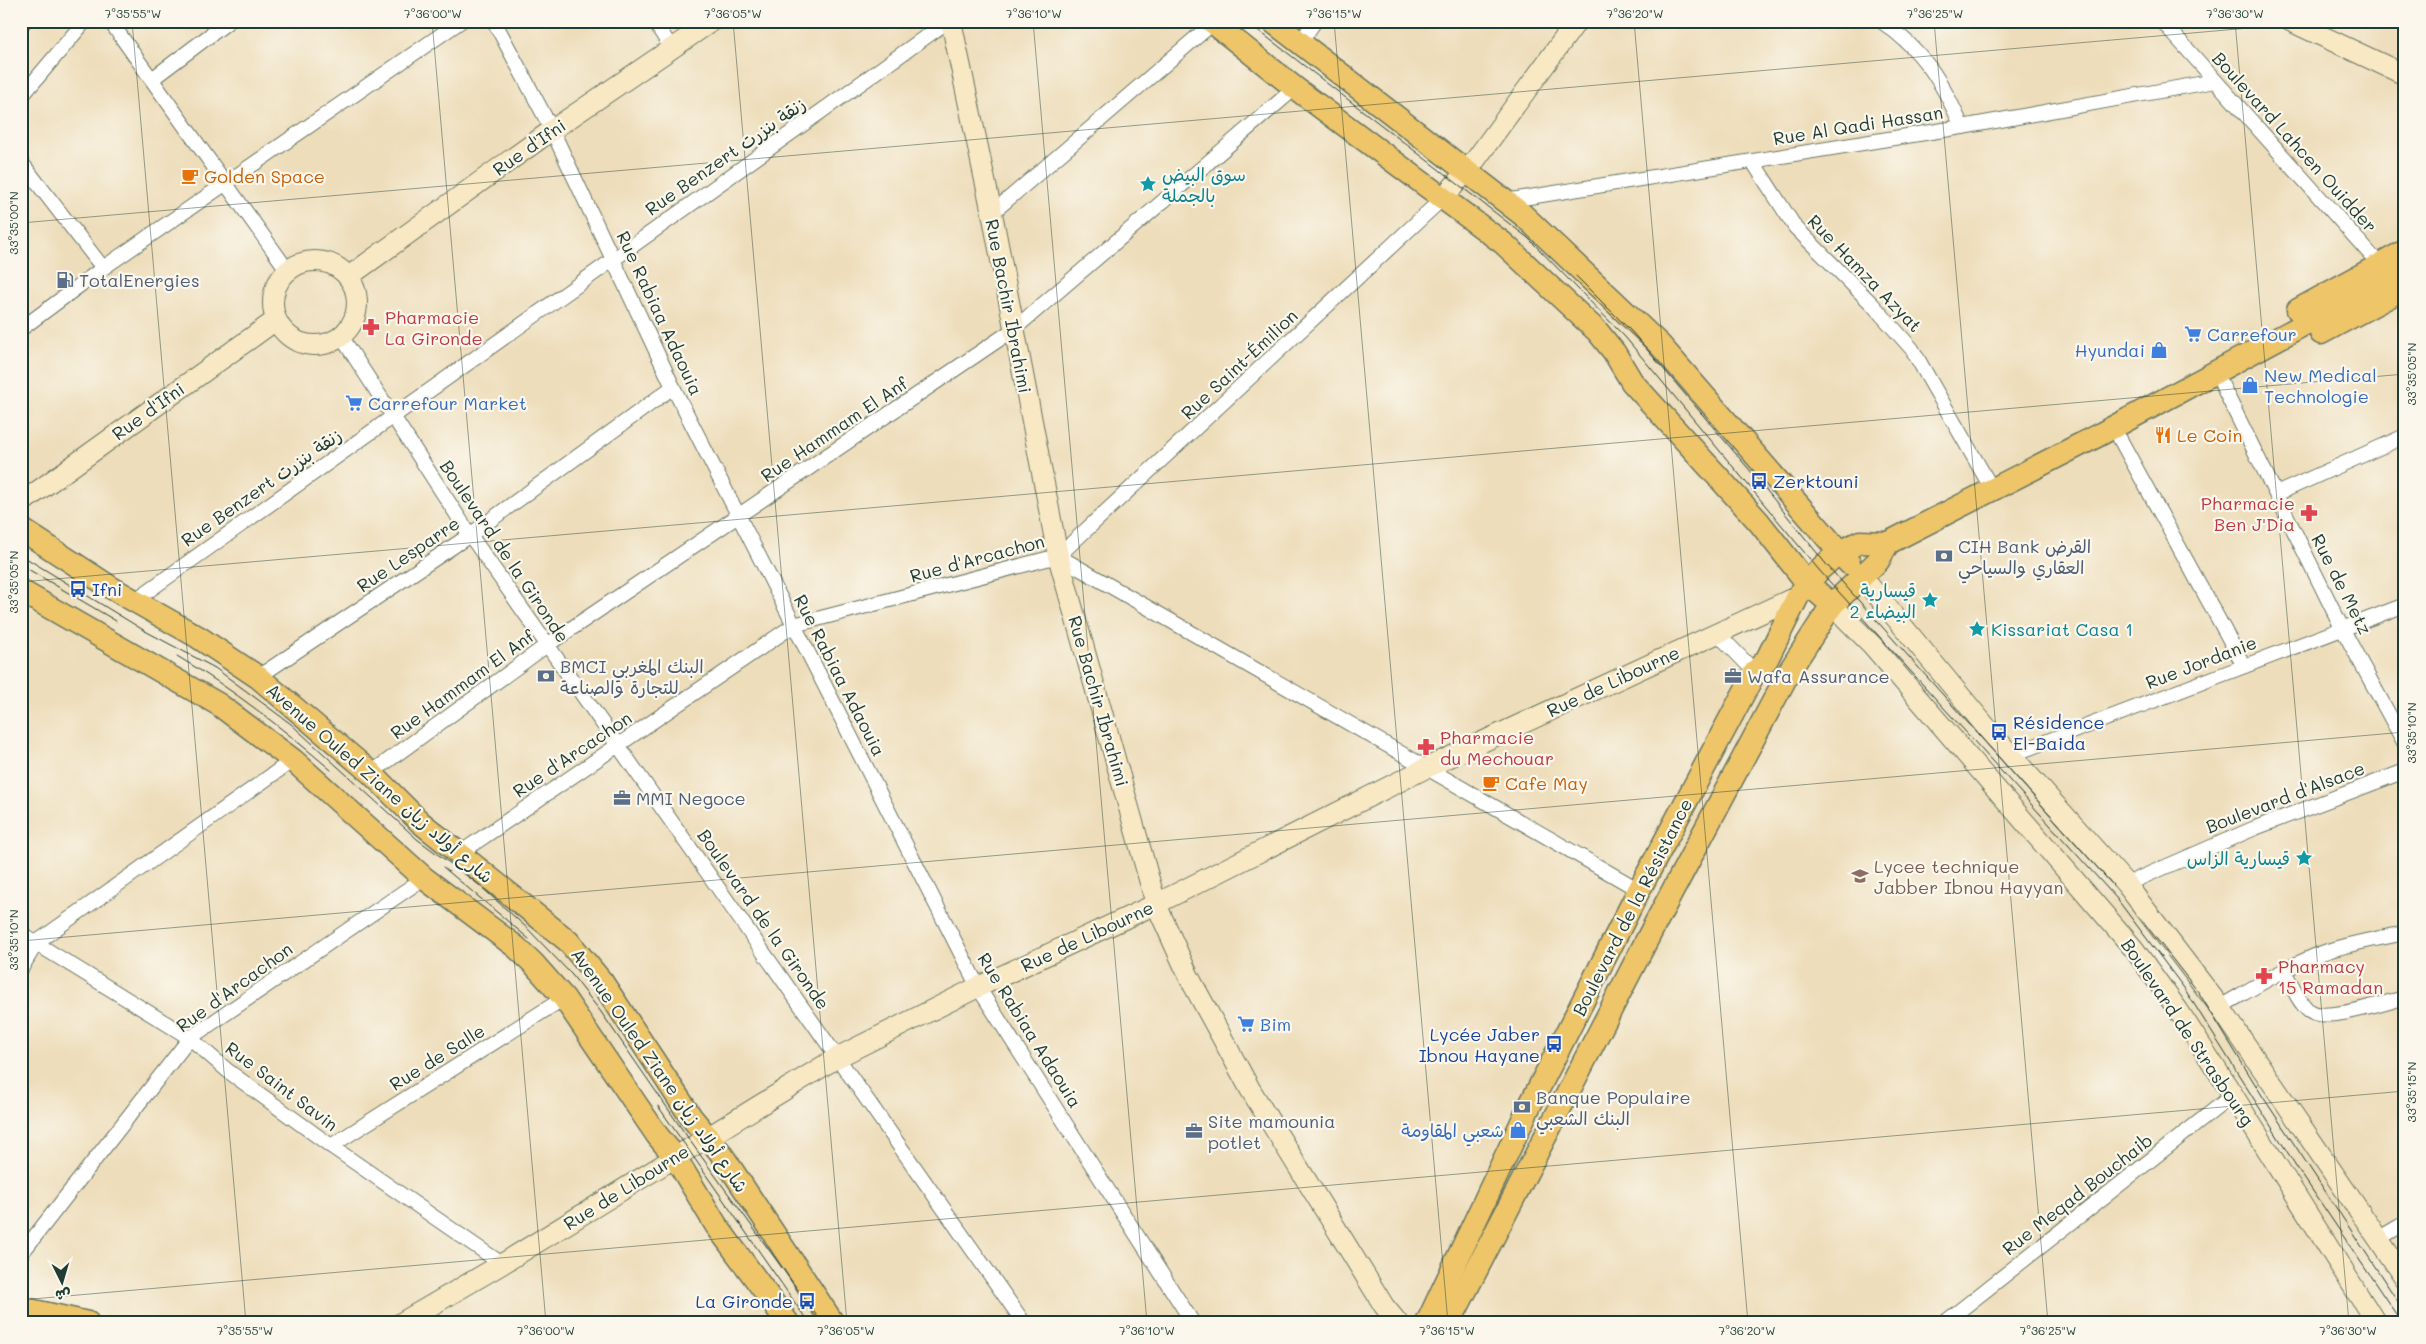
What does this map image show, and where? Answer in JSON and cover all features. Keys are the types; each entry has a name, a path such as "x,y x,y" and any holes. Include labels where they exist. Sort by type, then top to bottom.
{"main road":[{"name":"Rue d'Ifni","path":"348,277 552,130 712,21"},
{"name":"Rue Bachir Ibrahimi","path":"950,21 992,213 1058,556 1156,904 1189,976 1250,1089 1384,1306 1398,1323"},
{"path":"1272,21 1444,152 1466,172 1523,215 1660,345 1862,577"},
{"path":"1443,198 1466,172 1577,21"},
{"path":"2290,21 2405,75"},
{"path":"1212,22 1295,88 1503,243 1598,332 1614,352 1632,382 1759,522 1802,590 1832,605"},
{"path":"2403,292 2120,439 2114,441 2097,436 2099,420 2405,251"},
{"path":"319,261 330,264 348,277 353,286 356,308 354,318 341,336 321,344 310,345 290,337 276,320 273,306 274,293 279,281 288,270 298,265 319,261"},
{"name":"Boulevard de la Résistance","path":"1427,1323 1524,1118 1639,890 1802,590 1839,552 1860,542 1888,543 2097,436 2405,270"},
{"name":"Rue d'Ifni","path":"21,503 276,320"},
{"name":"Avenue Ouled Ziane شارع أولاد زيان","path":"21,529 134,600 198,637 258,677 371,773 420,822 580,953 602,982 691,1117 720,1152 833,1323"},
{"name":"Boulevard de la Résistance","path":"1449,1323 1649,935 1790,670 1832,605 1878,561 1888,543"},
{"name":"Boulevard de Strasbourg","path":"1862,577 2011,755 2126,884 2220,1006 2405,1278"},
{"name":"Rue de Libourne","path":"401,1323 502,1264 706,1136 838,1057 978,987 1156,904 1426,768 1717,633 1802,590"},
{"path":"21,591 218,704 293,760 424,878 516,947 564,998 657,1136 674,1157 716,1225 788,1323"},
{"name":"Boulevard de Strasbourg","path":"1832,605 1872,645 2134,950 2178,1010 2376,1323"},
{"path":"1761,666 1750,705 1672,850 1460,1276 1519,1169 1767,696 1790,670"},
{"path":"21,1308 88,1323"}],"street":[{"path":"21,97 85,21"},
{"path":"110,21 288,270"},
{"path":"152,79 229,21"},
{"path":"21,329 103,268 224,183 461,21"},
{"name":"Rue Rabiaa Adaouia","path":"494,21 552,130 674,388 978,987 1193,1323"},
{"path":"654,21 672,49"},
{"name":"Rue Benzert زنقة بنزرت","path":"134,600 950,21"},
{"path":"1300,43 1316,21"},
{"path":"1881,21 1911,45 1931,66 1944,87 1962,127"},
{"name":"Boulevard Lahcen Ouidder","path":"2162,21 2380,264"},
{"path":"992,213 1212,22"},
{"name":"Rue Al Qadi Hassan","path":"1505,201 1962,127 2215,81"},
{"name":"Rue Hammam El Anf","path":"371,773 546,645 1013,330 1295,88"},
{"path":"21,162 103,268"},
{"name":"Rue Hamza Azyat","path":"1753,162 1794,227 1872,304 1912,349 1992,489"},
{"name":"Rue Saint-Émilion","path":"1058,556 1443,198"},
{"name":"Boulevard de la Gironde","path":"341,336 470,535 546,645 618,744 1024,1323"},
{"name":"Rue de Metz","path":"2222,385 2342,628 2405,744"},
{"name":"Rue Lesparre","path":"258,677 470,535 674,388"},
{"path":"2276,494 2405,436"},
{"path":"2120,439 2244,666"},
{"name":"Rue d'Arcachon","path":"460,853 794,625 1058,556 1639,890"},
{"name":"Rue Jordanie","path":"2011,755 2405,604"},
{"path":"1717,633 1761,666"},
{"path":"21,969 37,942 293,760"},
{"name":"Boulevard d'Alsace","path":"2126,884 2255,828 2405,771"},
{"name":"Rue d'Arcachon","path":"21,1254 190,1038 424,878"},
{"path":"2220,1006 2304,960 2345,946 2405,933"},
{"name":"Rue Saint Savin","path":"21,934 37,942 190,1038 228,1071 331,1146 502,1264"},
{"path":"2284,971 2305,1006 2313,1013 2332,1015 2405,998"},
{"name":"Rue de Salle","path":"331,1146 564,998"},
{"name":"Rue Meqad Bouchaib","path":"1944,1323 2233,1095"},
{"path":"2378,1239 2405,1223"}],"tram line":[{"path":"1246,21 1528,238 1625,337 1819,570 2117,899 2184,988 2298,1169 2402,1323"},
{"path":"1576,276 1632,332 1759,481 1826,564 2113,885"},
{"path":"21,555 145,631 215,668 291,724 417,839 478,884 527,928 572,975 601,1012 693,1145 822,1323"},
{"path":"21,565 116,621"},
{"path":"177,656 257,710 331,770"},
{"path":"443,867 529,939"},
{"path":"2142,920 2199,993 2263,1097 2405,1312"},
{"path":"658,1106 809,1323"}],"railway":[{"path":"21,34 31,21"}],"place":[{"name":"Golden Space","path":"190,176"},
{"name":"سوق البيض بالجملة","path":"1148,184"},
{"name":"TotalEnergies","path":"65,280"},
{"name":"Pharmacie La Gironde","path":"371,327"},
{"name":"Carrefour","path":"2193,334"},
{"name":"Hyundai","path":"2159,350"},
{"name":"New Medical Technologie","path":"2250,385"},
{"name":"Carrefour Market","path":"354,403"},
{"name":"Le Coin","path":"2163,435"},
{"name":"Zerktouni","path":"1759,481"},
{"name":"Pharmacie Ben J'Dia","path":"2309,513"},
{"name":"CIH Bank القرض العقاري والسياحي","path":"1944,556"},
{"name":"Ifni","path":"78,589"},
{"name":"قيسارية البيضاء 2","path":"1930,600"},
{"name":"Kissariat Casa 1","path":"1977,629"},
{"name":"BMCI البنك المغربي للتجارة والصناعة","path":"546,676"},
{"name":"Wafa Assurance","path":"1733,676"},
{"name":"Résidence El-Baida","path":"1999,732"},
{"name":"Pharmacie du Mechouar","path":"1426,747"},
{"name":"Cafe May","path":"1491,783"},
{"name":"MMI Negoce","path":"622,798"},
{"name":"قيسارية الزاس","path":"2304,858"},
{"name":"Lycee technique Jabber Ibnou Hayyan","path":"1860,876"},
{"name":"Pharmacy 15 Ramadan","path":"2264,976"},
{"name":"Bim","path":"1246,1024"},
{"name":"Lycée Jaber Ibnou Hayane","path":"1554,1044"},
{"name":"Banque Populaire البنك الشعبي","path":"1522,1107"},
{"name":"شعبي المقاومة","path":"1518,1130"},
{"name":"Site mamounia potlet","path":"1194,1131"},
{"name":"La Gironde","path":"807,1301"}]}
